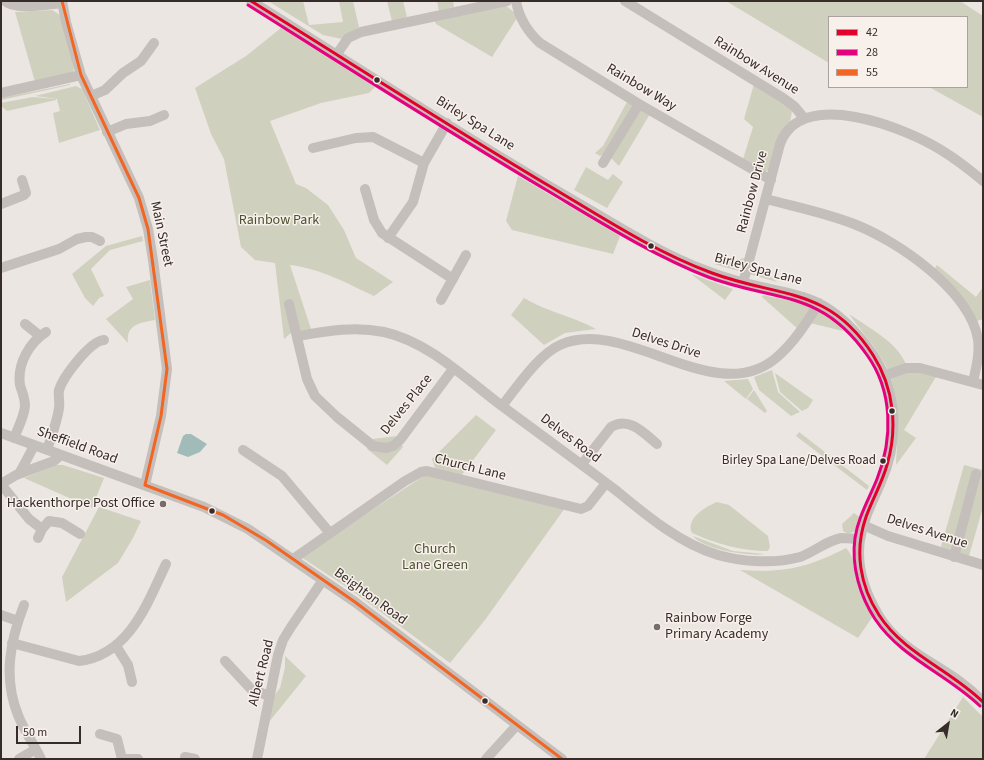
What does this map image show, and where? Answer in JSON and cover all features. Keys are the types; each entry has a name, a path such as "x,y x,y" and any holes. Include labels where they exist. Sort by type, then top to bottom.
{"street":[{"path":"5,1 12,6 20,7 62,2"},
{"name":"Birley Spa Lane","path":"251,1 533,176 664,251 703,270 743,283 795,294 819,303 846,322 875,358 884,376 892,407 892,441 889,458 863,525 860,539 859,562 863,583 872,605 886,627 901,643 961,682 983,702"},
{"path":"337,54 348,38 361,32 507,1"},
{"name":"Rainbow Way","path":"516,1 527,30 540,43 639,104 771,180"},
{"name":"Rainbow Avenue","path":"625,1 783,98 794,106 804,118"},
{"name":"Main Street","path":"62,2 81,75 132,182 143,212 153,260 167,358 166,381 161,416 144,485"},
{"path":"91,96 105,90 123,73 141,61 154,43"},
{"path":"1,93 81,75"},
{"path":"603,163 639,104"},
{"path":"107,132 126,124 150,121 164,114"},
{"path":"804,118 830,114 893,127 941,149 983,181"},
{"name":"Rainbow Drive","path":"743,283 782,137 791,126 804,118"},
{"path":"388,238 413,202 424,163 447,123"},
{"path":"313,148 356,138 374,137 424,163"},
{"path":"1,204 26,193 22,180"},
{"path":"365,189 374,220 388,238 453,279"},
{"path":"766,199 836,218 870,231 900,249 936,276 959,301 974,327 978,347 977,364 973,382"},
{"path":"1,267 59,249 77,239 86,236 100,241"},
{"path":"441,300 466,255"},
{"name":"Delves Drive","path":"502,406 551,350 571,341 583,339 611,341 706,371 726,373 752,370 764,366 776,358 786,348 819,303"},
{"path":"289,304 298,336"},
{"path":"14,438 23,416 25,404 20,379 21,366 43,334 25,324"},
{"name":"Delves Road","path":"298,336 332,330 355,329 383,332 413,342 453,369 582,464 638,508 677,535 706,551 726,557 751,561 785,559 800,556 841,538 860,539"},
{"name":"Delves Place","path":"298,336 307,379 315,396 366,441 380,448 393,446 400,440 453,369"},
{"path":"47,450 58,414 59,390 61,386 89,348 95,343 104,340"},
{"path":"884,376 906,368 920,368 983,385"},
{"path":"582,464 611,427 616,424 631,424 657,444"},
{"name":"Sheffield Road","path":"1,433 60,456 144,485"},
{"path":"19,474 34,446"},
{"path":"243,450 282,476 330,532"},
{"path":"60,456 54,461 19,474 1,484 40,534 49,521 55,521 80,534"},
{"name":"Church Lane","path":"293,559 405,481 421,472 436,473 480,486 581,509 588,506 606,483"},
{"path":"954,557 976,474"},
{"name":"Beighton Road","path":"144,485 223,515 248,529 390,628 562,759"},
{"name":"Delves Avenue","path":"863,525 888,536 983,565"},
{"path":"12,643 79,661 98,657 116,646 126,637 139,619 166,564"},
{"name":"Albert Road","path":"256,759 269,696 283,640 323,580"},
{"path":"24,605 12,643 5,676 18,716 41,759"},
{"path":"1,615 18,621"},
{"path":"116,646 128,666 132,682"},
{"path":"225,662 251,689 269,696"},
{"path":"486,759 517,725"},
{"path":"100,734 116,739 122,759"},
{"path":"19,759 36,749"},
{"path":"126,759 138,759"}],"green space":[{"path":"268,1 303,1 309,25 343,22 339,1 353,1 359,27 342,39 323,35"},
{"path":"387,1 403,1 407,17 392,21"},
{"path":"437,1 453,1 454,7 439,11"},
{"path":"726,1 960,1 983,16 983,117 931,88 968,88 968,16 828,16 828,62"},
{"path":"506,6 515,13 517,18 492,57 436,24 434,19"},
{"path":"52,10 60,15 74,67 73,72 35,82 15,12"},
{"name":"Rainbow Park","path":"281,28 375,87 369,93 321,103 270,121 296,184 306,188 328,205 344,230 356,258 393,282 374,296 323,273 290,265 311,329 292,332 284,339 275,263 255,260 241,247 224,159 211,134 195,88 246,56"},
{"path":"754,84 789,107 792,111 790,123 782,131 770,167 767,171 762,171 743,159 753,127 744,119"},
{"path":"70,85 1,100 1,98"},
{"path":"76,86 82,89 100,130 59,143 53,113 60,111 57,99 35,96"},
{"path":"33,97 56,100 7,111 1,106 1,103"},
{"path":"627,102 650,114 619,166 606,153 600,156 595,153 603,146"},
{"path":"586,167 608,180 613,174 623,182 607,208 574,190"},
{"path":"518,176 620,236 613,254 512,230 506,221"},
{"path":"142,236 143,241 110,250 91,269 104,296 99,298 93,306 85,298 72,274 106,246"},
{"path":"745,258 754,262 777,282 714,264"},
{"path":"937,265 976,297 983,287 983,319 977,321 934,270"},
{"path":"691,274 733,289 725,300"},
{"path":"150,280 155,320 139,324 132,328 129,332 128,343 106,319 133,299 126,287"},
{"path":"763,295 808,305 819,309 837,322 843,331 806,322 800,331 762,297"},
{"path":"524,298 596,329 565,333 544,345 511,315"},
{"path":"849,314 896,348 906,364 937,375 904,430 916,438 896,465 897,415 891,378 878,353"},
{"path":"772,370 778,392 800,412 791,416 759,390 754,377"},
{"path":"775,373 813,400 808,408 802,411 780,392"},
{"path":"748,379 753,389 746,399 724,381"},
{"path":"754,390 767,411 765,413 747,399"},
{"path":"476,415 496,430 461,476 435,468 432,459"},
{"path":"799,432 869,486 867,490 796,436"},
{"path":"397,436 403,447 387,465 367,449 373,439"},
{"path":"57,465 63,465 104,478 92,508 24,478"},
{"path":"964,465 983,470 983,507 969,556 941,547"},
{"name":"Church Lane Green","path":"425,475 565,508 485,620 450,663 351,590 301,557"},
{"path":"717,502 729,505 768,536 770,547 768,551 748,550 729,546 692,533 691,523 694,518 702,510"},
{"path":"99,507 141,521 118,563 66,602 62,577"},
{"path":"854,513 861,518 858,530 848,534 843,531 842,524"},
{"path":"693,536 733,551 765,554 758,555 727,551 706,545 698,541"},
{"path":"846,548 851,555 860,590 873,616 858,638 740,570 770,571 795,568 807,565"},
{"path":"285,656 306,676 269,722 274,696 280,688 285,667"},
{"path":"963,697 983,717 983,759 924,759"}],"water":[{"path":"186,434 191,434 207,444 200,452 188,457 177,453 183,436"}],"transit line":[{"name":"55","path":"62,1 81,75 139,198 148,229 167,369 161,416 145,485 223,515 267,541 355,602 562,759"},
{"name":"42","path":"251,1 590,211 650,245 691,265 712,273 736,281 781,292 820,305 839,317 856,333 873,355 886,381 890,395 893,423 887,465 862,530 860,543 861,568 867,592 879,615 889,629 901,641 957,680 983,702"},
{"name":"28","path":"248,5 473,145 646,248 708,277 732,285 776,295 814,308 832,318 850,334 876,369 882,384 888,416 888,432 882,464 856,530 854,559 861,591 875,619 898,645 953,684 980,706"}],"place":[{"name":"Birley Spa Lane/Delves Road","path":"883,461"},
{"name":"Hackenthorpe Post Office","path":"163,504"},
{"name":"Rainbow Forge Primary Academy","path":"657,627"}]}
